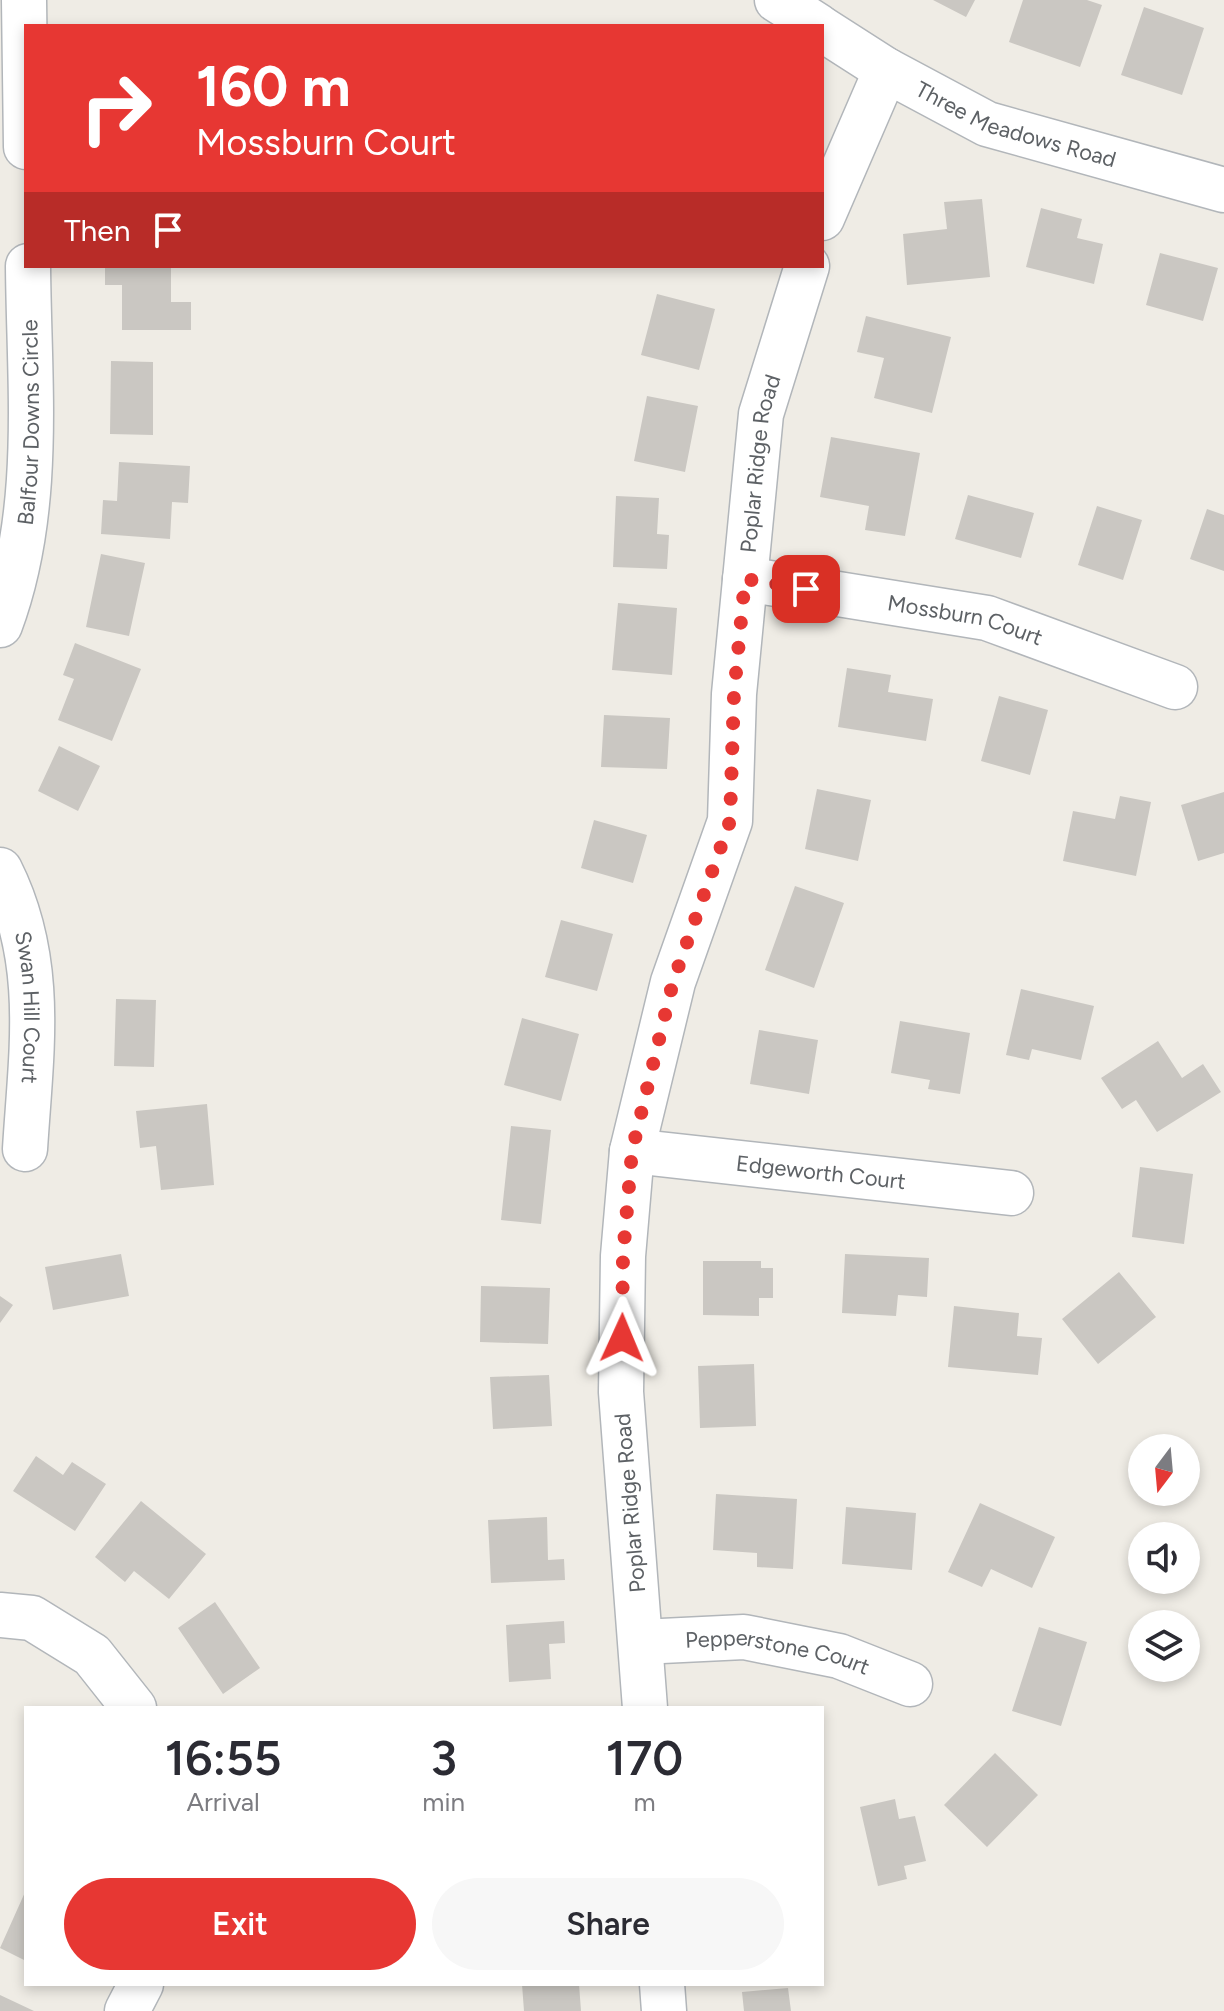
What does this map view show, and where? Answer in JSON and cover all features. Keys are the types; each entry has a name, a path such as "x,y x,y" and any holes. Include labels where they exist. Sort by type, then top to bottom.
{"street":[{"path":"24,0 24,24"},
{"name":"Three Meadows Road","path":"777,0 815,24"},
{"name":"Three Meadows Road","path":"824,30 886,70 987,124 1224,190"},
{"path":"824,213 886,70"},
{"name":"Balfour Downs Circle","path":"0,625 24,535 31,479 28,268"},
{"name":"Poplar Ridge Road","path":"645,1706 621,1392 623,1256 632,1151 673,982 730,821 734,694 761,414 806,268"},
{"name":"Mossburn Court","path":"745,579 987,618 1175,687"},
{"name":"Swan Hill Court","path":"0,870 27,940 32,986 25,1149"},
{"name":"Edgeworth Court","path":"632,1151 1011,1193"},
{"path":"0,1615 32,1618 92,1655 132,1706"},
{"name":"Pepperstone Court","path":"641,1642 744,1637 839,1656 910,1684"},
{"path":"127,2011 140,1986"},
{"path":"662,1986 664,2011"}],"building":[{"path":"933,0 975,0 966,17"},
{"path":"1023,0 1087,0 1102,5 1080,67 1009,42"},
{"path":"1144,7 1204,28 1182,95 1121,75"},
{"path":"982,199 990,277 907,285 903,234 947,229 944,202"},
{"path":"1041,208 1082,219 1077,238 1103,244 1094,284 1026,267"},
{"path":"1160,253 1218,268 1203,321 1146,305"},
{"path":"105,268 171,268 171,302 191,302 191,330 122,330 122,285 105,285"},
{"path":"657,294 715,309 699,370 641,355"},
{"path":"866,316 951,337 932,413 874,398 884,358 857,352"},
{"path":"111,361 153,362 153,435 110,434"},
{"path":"647,396 698,406 685,472 634,461"},
{"path":"831,437 920,453 905,536 865,530 869,506 820,497"},
{"path":"119,462 190,466 188,503 172,502 170,539 101,534 103,500 117,501"},
{"path":"968,495 1034,513 1021,558 955,539"},
{"path":"616,496 659,498 657,534 669,535 667,569 613,567"},
{"path":"1097,506 1142,520 1123,580 1078,565"},
{"path":"1207,509 1224,515 1224,571 1190,559"},
{"path":"101,554 145,563 129,636 86,627"},
{"path":"618,603 677,608 672,675 612,670"},
{"path":"75,643 141,669 112,741 58,720 74,679 63,675"},
{"path":"847,668 891,675 888,692 933,699 926,741 838,727"},
{"path":"999,696 1048,710 1030,775 981,761"},
{"path":"604,715 670,718 667,769 601,767"},
{"path":"59,746 100,766 78,811 38,791"},
{"path":"817,789 871,800 858,861 805,849"},
{"path":"1224,792 1224,853 1198,861 1181,805"},
{"path":"1120,796 1151,802 1136,876 1063,861 1073,811 1115,819"},
{"path":"594,820 647,835 633,883 581,868"},
{"path":"795,886 844,903 814,988 765,970"},
{"path":"561,920 613,934 597,991 545,977"},
{"path":"1021,989 1094,1006 1081,1060 1032,1049 1029,1060 1006,1055"},
{"path":"116,999 156,1000 154,1067 114,1066"},
{"path":"522,1018 579,1034 561,1101 504,1085"},
{"path":"900,1021 970,1033 960,1094 928,1089 930,1080 891,1073"},
{"path":"759,1030 818,1040 809,1094 750,1084"},
{"path":"1158,1041 1182,1078 1203,1064 1221,1092 1157,1132 1136,1100 1122,1109 1101,1078"},
{"path":"207,1104 214,1185 161,1190 156,1146 140,1148 136,1111"},
{"path":"511,1126 551,1130 541,1224 501,1220"},
{"path":"1140,1167 1193,1174 1184,1244 1132,1237"},
{"path":"121,1254 129,1296 53,1310 45,1267"},
{"path":"845,1254 929,1258 927,1297 898,1295 896,1316 842,1313"},
{"path":"703,1261 761,1261 761,1268 773,1268 773,1298 759,1298 759,1316 703,1315"},
{"path":"1119,1272 1156,1317 1098,1364 1062,1319"},
{"path":"481,1286 550,1288 548,1344 480,1342"},
{"path":"0,1296 13,1305 0,1323"},
{"path":"954,1306 1019,1313 1017,1336 1042,1338 1038,1375 948,1367"},
{"path":"754,1364 756,1426 700,1428 698,1366"},
{"path":"549,1375 552,1426 493,1429 490,1377"},
{"path":"36,1456 63,1475 72,1462 106,1484 75,1531 13,1491"},
{"path":"716,1494 797,1499 793,1569 757,1567 757,1553 713,1550"},
{"path":"141,1501 206,1554 169,1599 134,1571 125,1582 95,1557"},
{"path":"980,1503 1055,1537 1032,1588 991,1569 982,1587 948,1572"},
{"path":"846,1507 916,1513 912,1570 842,1564"},
{"path":"547,1517 548,1560 564,1559 565,1580 491,1583 488,1520"},
{"path":"215,1602 260,1668 223,1694 178,1628"},
{"path":"564,1621 565,1643 549,1644 551,1679 509,1682 506,1625"},
{"path":"1039,1627 1087,1642 1061,1726 1012,1711"},
{"path":"995,1753 1038,1795 987,1847 944,1805"},
{"path":"895,1799 899,1819 915,1816 926,1861 904,1866 907,1879 878,1886 860,1807"},
{"path":"24,1894 24,1960 0,1948"},
{"path":"522,1986 579,1986 581,2011 524,2011"},
{"path":"788,1988 791,2011 744,2011 742,1992"},
{"path":"0,1995 34,2011 0,2011"}],"route":[{"path":"622,1338 623,1256 632,1151 673,982 730,821 734,694 745,579 806,589"}]}
